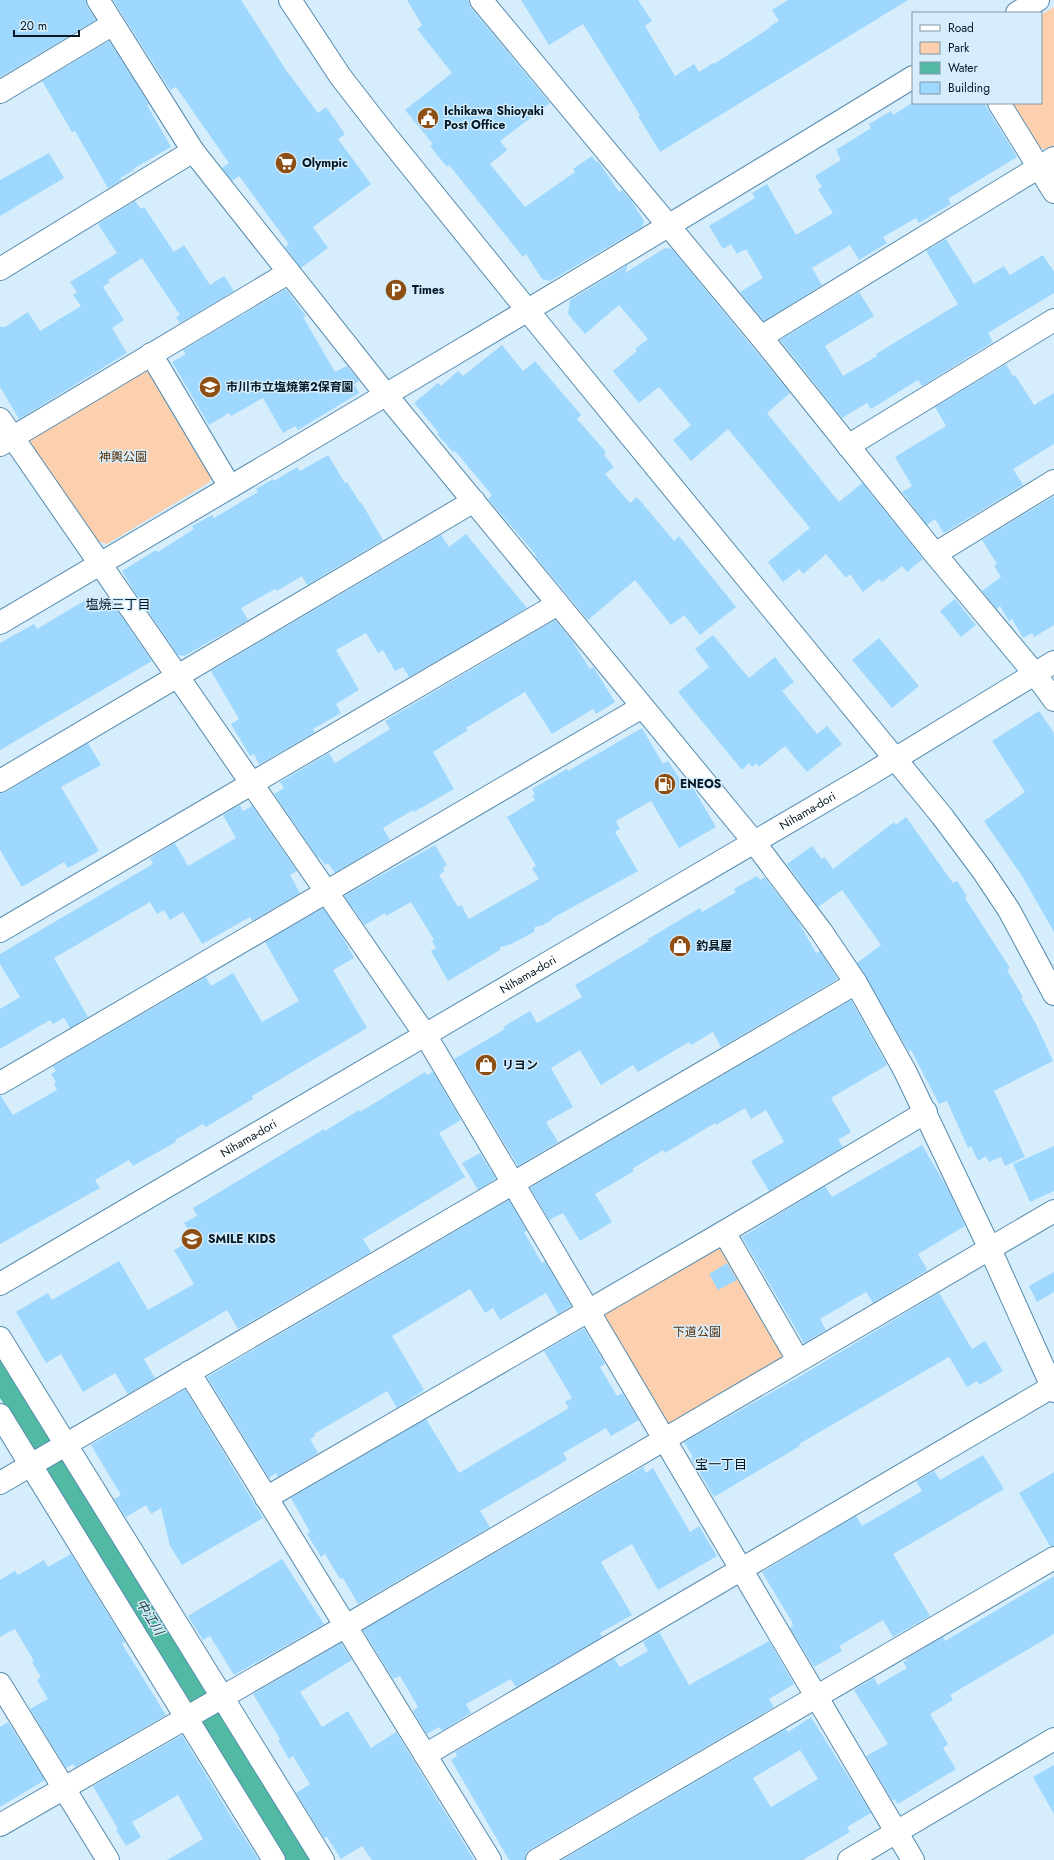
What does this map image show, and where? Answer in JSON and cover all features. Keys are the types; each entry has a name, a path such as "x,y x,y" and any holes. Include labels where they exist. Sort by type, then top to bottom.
{"street":[{"path":"98,0 193,151 386,396 754,842 821,931 856,983 926,1112 1053,1389 740,1569 425,1755"},
{"path":"290,0 340,76 385,134 528,311 942,816 1009,910 1054,994"},
{"path":"481,0 668,227 761,337 935,554 1035,674 1054,700"},
{"path":"1019,12 1038,0"},
{"path":"0,92 113,24"},
{"path":"0,623 386,396 668,227 912,78"},
{"path":"1000,104 1046,163 1054,192"},
{"path":"0,269 193,151"},
{"path":"761,337 1046,163"},
{"path":"6,441 288,273"},
{"path":"848,446 1054,320"},
{"path":"151,354 230,487"},
{"path":"0,419 6,441 100,564 426,1036 913,1860"},
{"path":"935,554 1054,481"},
{"path":"0,781 474,501"},
{"path":"0,931 558,604"},
{"name":"Nihama-dori","path":"0,1284 426,1036 896,759 1054,662"},
{"path":"3,1076 326,891 642,707"},
{"path":"0,1483 856,983"},
{"path":"266,1498 724,1232 926,1112"},
{"path":"0,1824 219,1700 1054,1211"},
{"path":"724,1232 798,1360"},
{"path":"0,1338 63,1446 219,1700 323,1860"},
{"path":"189,1372 490,1860"},
{"path":"0,1415 34,1463 191,1716 274,1860"},
{"path":"537,1860 1054,1558"},
{"path":"0,1684 108,1860"},
{"path":"849,1860 1054,1739"}],"green space":[{"path":"1054,7 1054,145 1047,149 1038,148 1011,104 1042,104 1042,14"},
{"name":"神輿公園","path":"143,369 152,371 212,471 210,482 107,544 94,540 30,446 32,434"},
{"name":"下道公園","path":"715,1245 726,1247 784,1347 781,1360 672,1424 661,1420 602,1320 605,1309"}],"water":[{"name":"中江川","path":"0,1351 313,1860 285,1860 0,1398"}],"building":[{"path":"0,0 86,0 87,7 96,20 0,77"},
{"path":"113,0 241,0 286,70 318,113 326,107 345,134 338,139 371,184 313,227 328,248 301,268 285,247 289,244 239,176 232,181 222,168 229,163 176,87 170,90"},
{"path":"407,0 468,0 471,8 550,103 500,141 507,150 490,164 525,207 575,172 573,169 592,156 596,162 598,161 619,192 622,190 631,200 644,221 642,227 550,281 542,279 526,254 523,257 449,165 447,167 430,146 433,144 405,110 452,73 417,29 422,25"},
{"path":"521,0 638,0 652,21 645,26 675,76 694,64 699,72 771,27 770,26 779,21 772,10 788,0 908,0 660,152 638,116 640,115 583,24 549,45"},
{"path":"109,41 149,104 147,105 171,147 133,169 134,170 120,178 122,180 108,188 75,131 72,132 42,81"},
{"path":"912,103 985,104 1017,157 948,199 951,204 919,223 916,218 883,237 887,243 859,260 850,245 812,268 822,285 764,321 740,292 763,278 746,249 737,254 731,244 723,249 709,226 755,198 752,193 767,184 796,235 833,213 818,189 822,187 815,176 841,160 836,150 871,128 869,124 891,111 893,115"},
{"path":"49,153 64,178 0,216 0,180"},
{"path":"135,201 141,209 144,207 174,252 184,245 210,285 224,276 234,291 180,323 176,317 180,315 142,258 108,280 110,282 103,287 124,320 112,328 127,353 19,419 0,387 0,327 5,327 28,312 40,331 81,306 73,295 77,292 70,282 117,253 98,224"},
{"path":"946,239 974,284 1004,266 1010,275 1043,255 1054,272 1054,293 988,333 993,342 922,386 918,380 871,409 867,403 842,418 780,340 859,292 874,316 825,346 843,376 877,356 876,354 958,304 926,251"},
{"path":"665,248 672,249 790,393 767,413 839,502 862,483 923,559 907,572 902,566 882,582 879,579 863,592 850,574 846,578 826,554 803,574 799,569 783,582 768,562 810,528 728,429 691,461 673,440 691,425 659,387 639,403 613,371 637,351 635,349 648,339 619,305 585,334 568,314 570,300 628,265 625,273"},
{"path":"286,289 306,316 303,317 335,372 347,366 359,381 354,384 359,393 298,430 295,426 283,433 263,398 231,416 229,413 209,425 172,362 186,354 183,350"},
{"path":"502,345 523,371 535,361 581,415 577,419 606,452 604,455 614,467 605,474 630,503 637,497 674,541 679,536 736,607 700,635 684,615 671,625 635,580 588,620 535,556 536,555 488,499 492,495 455,451 453,452 437,434 439,433 414,403 438,383 441,386 458,371 463,376"},
{"path":"1006,364 1013,376 1015,375 1034,405 1054,393 1054,444 1013,469 1023,485 944,533 935,519 927,525 902,492 912,486 895,457 946,426 935,407"},
{"path":"328,455 345,483 347,482 360,503 361,502 383,540 307,585 302,576 277,591 275,589 241,608 248,620 184,656 178,655 122,571 156,550 158,552 194,529 192,526 212,515 214,518 258,492 256,489 273,479 274,481 297,467 300,471"},
{"path":"1054,496 1054,625 1034,637 1032,633 1023,638 1012,619 1009,621 1000,606 997,609 982,591 1001,577 994,566 997,564 982,540"},
{"path":"466,534 527,608 409,677 403,667 395,671 383,650 378,653 366,633 336,650 359,690 336,704 341,713 313,729 315,732 259,764 254,754 250,756 231,724 239,719 211,671 441,535 449,547"},
{"path":"89,598 94,607 97,605 98,607 110,600 152,661 0,750 0,643 34,624 37,629"},
{"path":"955,599 976,625 961,637 940,611"},
{"path":"555,620 573,642 590,669 593,667 594,668 615,702 596,714 593,709 552,734 525,692 466,728 468,730 433,752 454,789 414,812 413,810 383,828 390,840 335,873 328,863 325,865 319,857 318,858 274,794 284,788 280,782 329,753 335,763 390,729 385,721"},
{"path":"713,635 749,678 775,657 794,682 782,691 817,734 827,726 842,744 807,772 785,746 759,767 756,763 752,767 749,763 742,770 678,692 709,667 695,649"},
{"path":"879,638 919,686 892,708 852,660"},
{"path":"1039,711 1054,733 1054,932 1022,876 984,821 1025,792 992,741"},
{"path":"642,728 663,764 668,761 685,787 690,784 693,788 716,827 679,848 651,801 616,821 620,829 615,832 638,871 551,919 552,920 543,925 535,927 534,932 509,945 500,947 500,950 448,981 431,951 436,948 432,941 434,940 411,902 386,916 385,913 365,925 344,896 435,845 447,865 443,868 445,871 439,875 458,907 461,905 469,919 539,879 532,868 536,866 507,817 535,800 532,796 535,794 532,789 567,769 568,771"},
{"path":"88,743 101,765 61,787 99,851 68,868 64,862 22,887 0,850 0,793 6,792"},
{"path":"240,805 243,811 252,806 297,871 290,875 300,893 252,921 250,917 202,944 183,912 170,920 164,910 157,914 150,902 54,958 88,1017 70,1028 64,1018 53,1024 50,1020 0,1049 0,1009 20,997 0,964 0,954 153,864 150,858 175,843 188,866 236,838 223,815"},
{"path":"906,817 953,883 957,881 967,896 965,898 1010,968 1007,970 1023,997 1021,998 1036,1024 1053,1061 994,1091 1025,1157 1005,1166 1001,1157 989,1162 986,1156 978,1161 971,1146 968,1148 947,1101 939,1104 911,1050 909,1052 857,963 881,945 842,890 818,907 787,864 812,846 822,859 825,857 833,869 894,822 896,825"},
{"path":"757,876 760,880 765,877 798,921 816,953 820,951 838,979 721,1047 713,1032 691,1045 689,1042 638,1072 633,1065 601,1085 580,1050 551,1068 573,1107 546,1122 558,1142 518,1166 454,1059 505,1029 503,1027 530,1011 537,1023 582,997 575,985 649,941 648,939 700,908 702,912 736,892 734,889"},
{"path":"323,908 354,958 333,970 367,1028 252,1096 253,1099 206,1127 203,1124 175,1140 176,1142 133,1166 129,1160 95,1180 100,1188 0,1244 0,1095 13,1115 57,1090 54,1084 56,1082 51,1074 56,1071 53,1066 206,977 211,986 233,973 262,1022 299,1001 265,942"},
{"path":"851,1000 887,1065 831,1098 851,1132 838,1140 843,1147 769,1191 751,1161 784,1142 766,1110 751,1119 745,1108 716,1125 715,1123 665,1153 663,1150 632,1169 634,1171 595,1194 612,1222 580,1241 563,1213 549,1220 530,1188"},
{"path":"425,1072 427,1075 433,1072 461,1120 439,1133 465,1177 363,1239 371,1252 238,1329 227,1310 144,1359 155,1378 128,1394 115,1373 83,1392 61,1354 46,1363 16,1312 48,1293 52,1300 119,1261 148,1310 194,1284 174,1250 194,1239 184,1223 197,1216 193,1208 324,1129 325,1131 359,1110 360,1112"},
{"path":"922,1145 949,1191 965,1226 918,1254 927,1269 926,1271 873,1303 866,1292 820,1319 826,1330 804,1343 742,1237 825,1186 832,1197"},
{"path":"1054,1146 1054,1191 1030,1202 1013,1164"},
{"path":"480,1153 496,1179 478,1190 462,1163"},
{"path":"509,1200 527,1231 524,1232 542,1263 545,1261 571,1306 558,1314 546,1293 500,1320 493,1308 485,1313 470,1289 392,1336 424,1390 397,1408 387,1391 314,1434 315,1436 310,1439 318,1453 278,1477 276,1473 269,1478 207,1377"},
{"path":"727,1263 737,1280 718,1290 709,1274"},
{"path":"1054,1272 1054,1292 1037,1302 1029,1286"},
{"path":"939,1293 972,1349 985,1341 1003,1371 979,1385 977,1381 967,1387 949,1357 799,1444 800,1446 714,1497 691,1458 693,1457 684,1442 797,1378"},
{"path":"584,1328 605,1364 600,1367 617,1396 622,1393 639,1420 611,1436 606,1428 563,1453 567,1460 480,1511 490,1527 358,1604 343,1578 340,1579 325,1554 321,1557 307,1534 310,1532 291,1498 426,1419 459,1473 569,1408 565,1402 572,1398 544,1351"},
{"path":"185,1389 263,1518 182,1565 170,1546 161,1508 151,1514 146,1505 126,1517 114,1499 121,1495 91,1445"},
{"path":"983,1455 1004,1489 893,1554 930,1616 893,1637 883,1620 839,1646 842,1651 814,1667 790,1628 793,1626 792,1622 762,1572 856,1516 862,1526 922,1491 916,1481 934,1471 940,1480"},
{"path":"643,1467 646,1473 653,1468 690,1532 699,1526 717,1556 658,1590 632,1544 601,1562 632,1615 600,1633 602,1637 516,1687 511,1679 466,1704 471,1713 442,1731 439,1727 427,1734 413,1711 418,1707 400,1676 393,1679 363,1630"},
{"path":"1054,1472 1054,1546 1050,1546 1019,1493"},
{"path":"71,1554 125,1642 122,1644 166,1715 80,1765 75,1767 73,1764 66,1768 30,1709 48,1699 37,1680 41,1677 32,1662 34,1661 15,1629 0,1637 0,1580 15,1571 18,1575 44,1560 48,1567"},
{"path":"282,1559 324,1624 234,1675 210,1636 203,1640 188,1616"},
{"path":"1054,1576 1054,1634 950,1695 953,1700 930,1714 948,1744 943,1748 956,1769 898,1804 894,1799 892,1800 866,1756 888,1744 854,1690 874,1678 878,1685 907,1668 903,1662 907,1660 906,1659 943,1637 945,1641"},
{"path":"659,1632 689,1685 769,1641 794,1684 769,1699 774,1707 531,1849 526,1853 525,1860 509,1860 451,1760 457,1756 455,1752 614,1658 620,1667 648,1651 643,1642"},
{"path":"341,1643 352,1660 300,1692 322,1727 348,1711 371,1748 396,1732 474,1860 372,1860 362,1846 341,1859 327,1837 324,1838 296,1793 310,1784 293,1756 289,1759 278,1740 280,1739 253,1694"},
{"path":"811,1717 871,1813 847,1827 850,1832 803,1860 562,1860 786,1729 788,1732","holes":["800,1750 818,1779 771,1807 753,1778"]},
{"path":"8,1722 45,1780 0,1807 0,1727"},
{"path":"182,1735 259,1860 167,1860 203,1839 178,1795 132,1822 141,1837 126,1846 116,1830 118,1829 93,1786"},
{"path":"1054,1765 1054,1814 1033,1777"}],"place":[{"name":"Ichikawa Shioyaki Post Office","path":"428,118"},
{"name":"Olympic","path":"286,163"},
{"name":"Times","path":"396,290"},
{"name":"市川市立塩焼第2保育園","path":"210,387"},
{"name":"ENEOS","path":"665,784"},
{"name":"釣具屋","path":"680,946"},
{"name":"リヨン","path":"486,1065"},
{"name":"SMILE KIDS","path":"192,1239"}],"district":[{"name":"塩焼三丁目","path":"118,604"},
{"name":"宝一丁目","path":"721,1464"}]}
